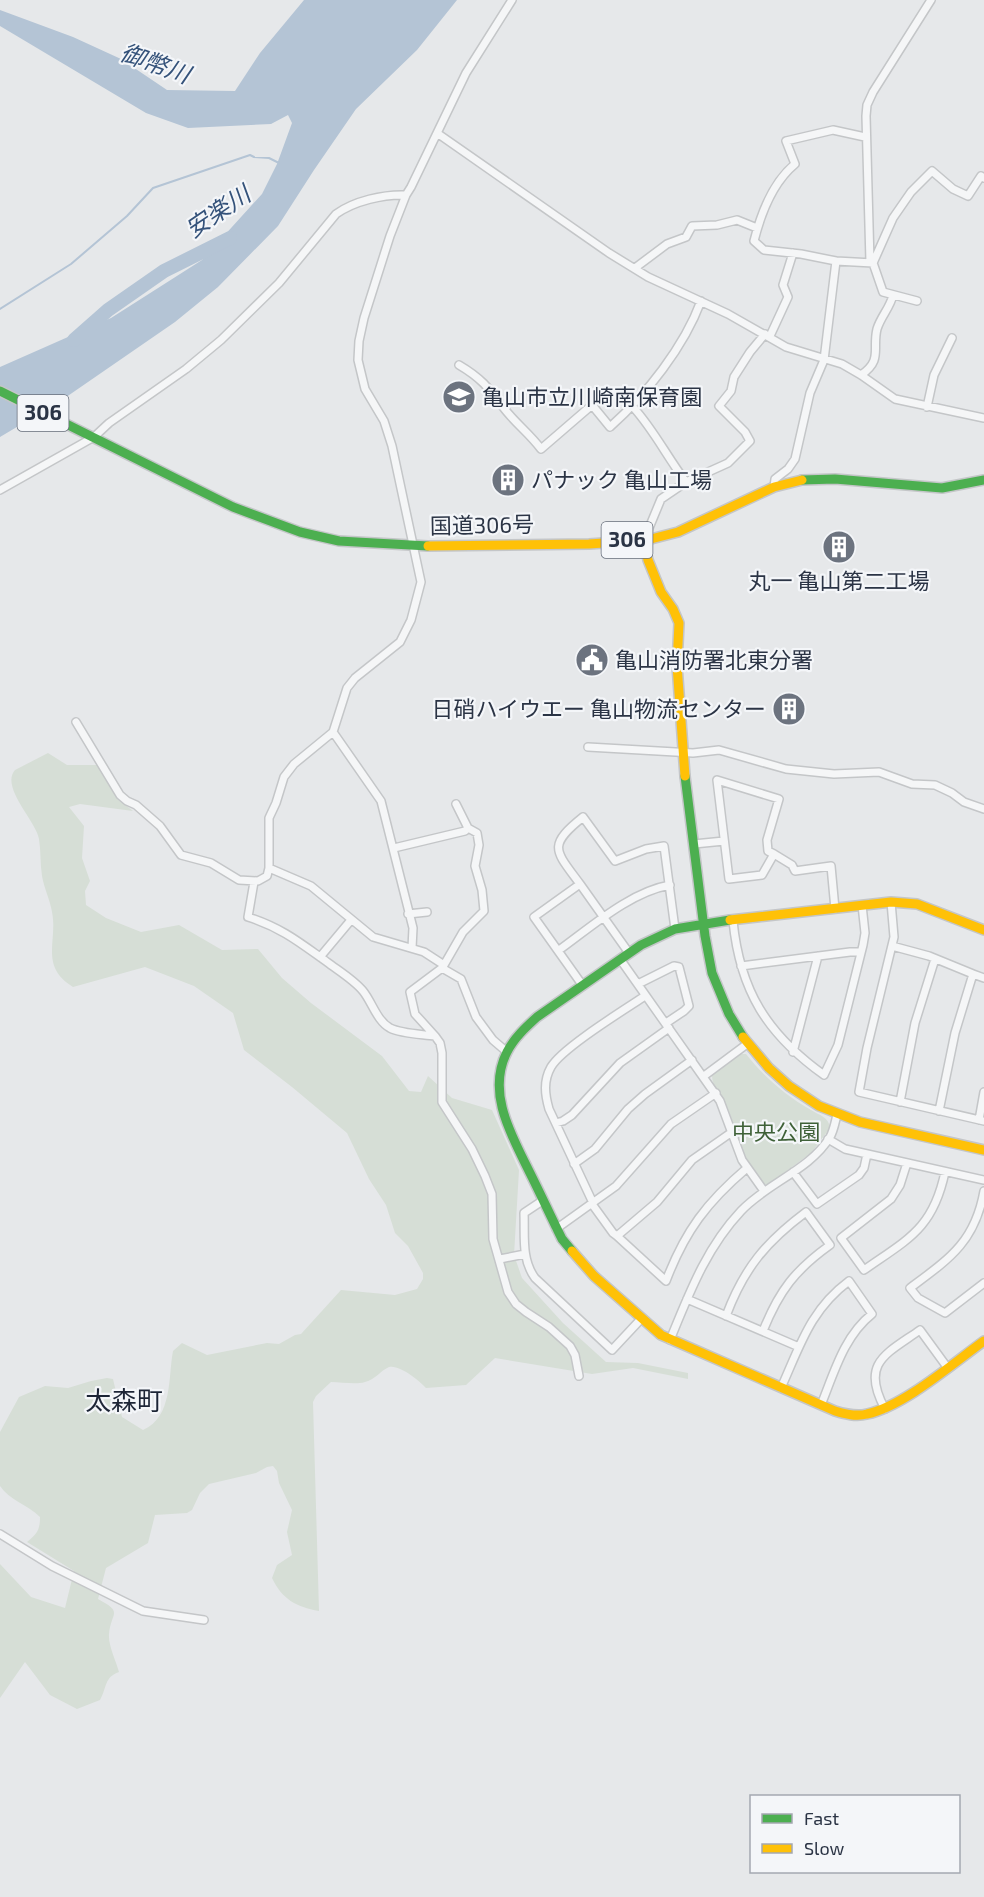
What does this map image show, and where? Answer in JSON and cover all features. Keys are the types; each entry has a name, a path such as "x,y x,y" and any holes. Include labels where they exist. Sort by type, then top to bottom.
{"main road":[{"name":"国道306号","path":"0,391 233,507 300,532 339,541 412,546 589,544 647,540 678,532 774,487 798,480 815,478 942,488 984,480"},
{"path":"647,540 648,560 661,592 673,609 679,623 678,665 682,751 707,954 716,986 729,1014 747,1044 769,1068 789,1086 819,1106 837,1115 860,1122 984,1150"},
{"path":"984,930 917,904 891,902 675,929 652,938 628,953 529,1024 507,1052 499,1082 501,1109 556,1229 575,1257 641,1319 670,1340 821,1405 850,1415 865,1415 893,1406 984,1341"}],"street":[{"path":"76,722 122,798 136,805 160,826 181,855 211,863 239,880 254,882 267,876 269,818 284,777 294,764 333,732 347,688 355,678 400,642 411,620 421,582 392,446 384,421 364,389 358,360 359,340 390,236 406,195 471,63 512,0"},
{"path":"917,301 883,292 871,263 865,137 867,105 873,92 931,0"},
{"path":"865,137 833,130 786,141 795,164 783,174 766,204 754,241 764,250 856,264 871,263"},
{"path":"437,134 531,200 648,277 701,301 786,347 842,364 895,399 984,418"},
{"path":"871,263 893,218 911,192 932,171 953,189 968,196 981,176 984,178"},
{"path":"0,490 110,423 186,369 221,340 279,283 336,214 367,201 406,195"},
{"path":"635,268 667,244 686,237 692,226 717,225 736,220 757,228"},
{"path":"647,540 649,528 661,499 686,482 728,462 750,441 745,432 719,406 731,392 734,377 750,352 782,315 788,297 783,285 793,253"},
{"path":"774,487 775,479 788,469 795,459 810,393 825,360 836,261"},
{"path":"861,375 869,370 874,361 877,330 890,307 893,295"},
{"path":"459,365 485,383 503,407 541,448 592,405 610,428 633,407 678,346 695,317 701,301"},
{"path":"927,407 937,368 951,338"},
{"path":"633,407 657,437 686,482"},
{"path":"333,732 381,801 413,928 412,948"},
{"path":"588,747 693,753 721,751 786,769 834,774 859,772 887,774 912,784 935,785 984,809"},
{"path":"774,854 762,875 729,879 717,780 779,799 766,840 768,851 774,854 792,865 795,872 831,866 835,909"},
{"path":"456,804 468,828 477,833 479,841 475,866 482,890 484,911 463,932 443,967 410,992 415,1014 440,1043 442,1053 441,1098 485,1176 492,1194 493,1239 508,1292 516,1304 549,1327 570,1346 575,1355 579,1376"},
{"path":"628,953 562,859 559,846 561,837 583,817 615,861 646,849 664,846 675,929"},
{"path":"394,848 465,831 468,828"},
{"path":"694,844 724,841"},
{"path":"269,868 311,886 373,937 424,952 461,979 476,1017 493,1040 507,1052"},
{"path":"254,882 248,917 276,927 307,946 363,990 379,1017 388,1027 435,1036"},
{"path":"580,884 534,916 583,986"},
{"path":"559,950 640,895 670,885"},
{"path":"891,902 894,925 892,946 867,1048 859,1092 982,1121 984,1092"},
{"path":"733,921 741,966 747,984 766,1020 793,1052 824,1075 838,1045 861,952 865,933 862,905"},
{"path":"408,914 427,912"},
{"path":"320,957 351,920"},
{"path":"892,946 935,959 984,978"},
{"path":"741,966 861,952"},
{"path":"793,1052 818,956"},
{"path":"620,959 716,1093 726,1113 742,1160 764,1191"},
{"path":"900,1102 910,1045 935,959"},
{"path":"556,1123 572,1115 620,1063 689,1006 679,967 674,966 638,984"},
{"path":"939,1111 955,1033 973,974"},
{"path":"645,996 564,1053 551,1067 546,1079 545,1093 549,1109 593,1203 613,1233 666,1281 684,1239 696,1221 721,1190 747,1168"},
{"path":"704,1076 747,1044"},
{"path":"574,1164 603,1140 628,1109 645,1094 692,1060"},
{"path":"556,1229 593,1203 629,1173 672,1124 716,1093"},
{"path":"670,1340 701,1268 715,1244 743,1209 813,1156 828,1139 837,1115"},
{"path":"617,1236 657,1202 693,1160 732,1132"},
{"path":"828,1139 845,1149 984,1180"},
{"path":"793,1172 817,1204 858,1175 864,1168 867,1154"},
{"path":"907,1163 900,1185 891,1199 841,1238 864,1270 919,1230 937,1203 945,1172"},
{"path":"984,1191 974,1225 960,1247 946,1262 910,1288 918,1298 945,1313 984,1283"},
{"path":"542,1201 524,1213 525,1254 530,1271 540,1284 612,1350 641,1319"},
{"path":"726,1316 751,1264 768,1244 806,1212 830,1245 809,1260 789,1281 774,1304 763,1331"},
{"path":"500,1259 525,1254"},
{"path":"782,1388 819,1309 830,1296 849,1281 872,1314 861,1323 848,1341 821,1405"},
{"path":"687,1299 800,1347"},
{"path":"885,1409 875,1388 874,1378 877,1366 886,1354 923,1328 947,1367"},
{"path":"0,1533 52,1566 143,1611 204,1620"}],"green space":[{"path":"48,753 67,765 97,765 119,800 133,811 80,804 69,807 84,826 82,858 90,881 85,891 86,905 106,918 141,932 179,925 222,950 258,949 282,978 311,1003 382,1056 409,1091 421,1092 428,1076 452,1098 492,1110 519,1170 514,1255 522,1278 563,1323 606,1362 638,1363 688,1373 688,1379 633,1368 592,1374 495,1358 466,1385 426,1388 409,1374 393,1367 389,1367 365,1382 331,1382 313,1402 319,1611 303,1607 285,1597 272,1578 277,1565 292,1555 287,1532 292,1510 273,1466 256,1473 209,1484 200,1493 192,1510 187,1513 155,1515 148,1543 106,1568 98,1599 113,1610 109,1638 119,1672 108,1680 100,1700 77,1709 50,1695 25,1662 0,1698 0,1564 31,1597 65,1608 74,1571 27,1542 37,1531 40,1517 8,1495 0,1486 0,1432 19,1397 45,1386 68,1388 91,1381 113,1379 122,1417 143,1430 160,1416 167,1395 173,1351 182,1343 207,1355 267,1343 279,1344 301,1334 341,1290 395,1295 417,1289 423,1279 423,1273 408,1246 395,1233 386,1205 369,1179 347,1133 244,1050 233,1013 194,986 145,967 73,987 56,970 52,952 52,912 42,876 39,839 12,785 15,770"},
{"name":"中央公園","path":"740,1054 746,1054 760,1070 793,1099 828,1121 830,1128 811,1153 769,1184 764,1184 747,1159 727,1107 712,1079 712,1074"}],"water":[{"path":"304,0 457,0 417,50 356,109 278,226 218,287 175,322 59,402 0,437 0,367 111,318 202,260 262,194 277,164 292,123 288,115 271,124 188,128 146,113 0,26 0,10 73,37 121,59 167,90 235,91 260,53"}],"waterway":[{"path":"0,309 71,264 127,216 153,188 250,155 269,158 279,163"},
{"name":"安楽川","path":"74,340 108,310 164,271 230,238"}],"traffic: fast":[{"path":"0,391 233,507 300,532 339,541 428,546"},
{"path":"802,480 835,479 942,488 984,480"},
{"path":"685,776 705,936 712,973 729,1014 743,1037"},
{"path":"572,1251 562,1239 504,1114 499,1083 501,1067 507,1052 517,1037 537,1017 641,945 675,929 730,920"}],"traffic: slow":[{"path":"428,546 589,544 647,540 678,532 774,487 802,480"},
{"path":"647,540 648,560 661,592 673,609 679,623 677,665 685,776"},
{"path":"730,920 891,902 917,904 984,930"},
{"path":"743,1037 769,1068 789,1086 819,1106 860,1122 984,1150"},
{"path":"572,1251 594,1276 661,1335 835,1411 847,1414 859,1415 881,1410 927,1383 984,1341"}],"place":[{"name":"亀山市立川崎南保育園","path":"459,397"},
{"name":"パナック 亀山工場","path":"508,480"},
{"name":"丸一 亀山第二工場","path":"839,547"},
{"name":"亀山消防署北東分署","path":"592,660"},
{"name":"日硝ハイウエー 亀山物流センター","path":"789,709"}],"district":[{"name":"太森町","path":"124,1401"}],"water label":[{"name":"御幣川","path":"155,64"}]}
